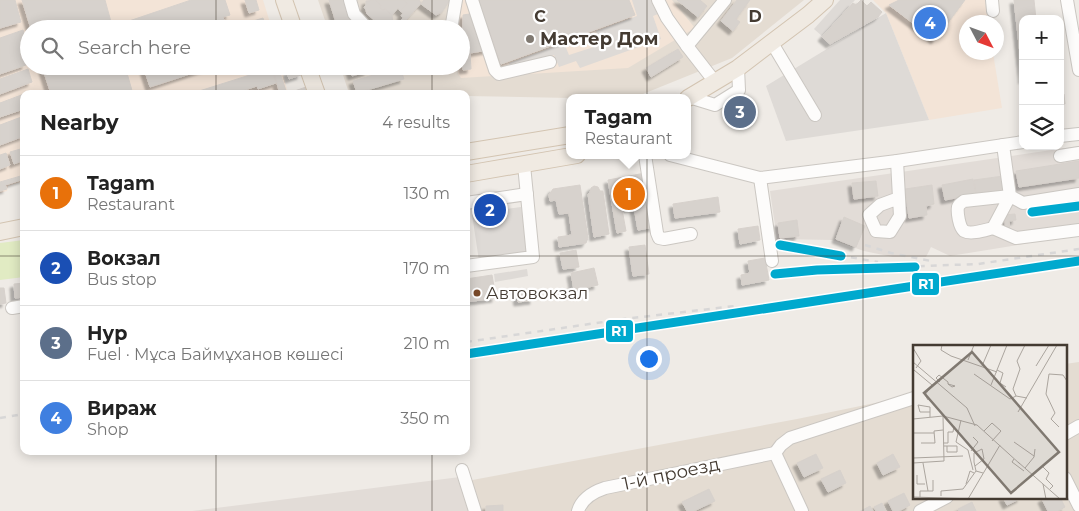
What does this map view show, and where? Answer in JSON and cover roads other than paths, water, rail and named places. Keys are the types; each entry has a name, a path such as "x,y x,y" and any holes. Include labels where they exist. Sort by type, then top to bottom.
{"main road":[{"path":"284,0 291,20"},
{"path":"296,0 302,20"},
{"path":"691,96 738,68 825,0"},
{"path":"310,75 316,90"},
{"path":"321,75 326,90"},
{"path":"470,151 566,136"},
{"path":"470,173 566,157"},
{"path":"0,232 20,228"}],"street":[{"path":"350,0 354,14 360,20"},
{"path":"453,20 456,0"},
{"path":"472,0 495,70 499,74 550,62"},
{"path":"658,0 667,18 715,82"},
{"path":"1067,0 1079,70"},
{"path":"687,46 721,1"},
{"path":"772,43 814,114"},
{"path":"691,99 714,105 739,90 738,68"},
{"path":"1064,136 1079,134"},
{"path":"686,159 760,178 898,161 1019,142"},
{"path":"993,228 1010,196 1004,144"},
{"path":"1060,156 1079,153"},
{"path":"646,159 659,238 664,239 691,234"},
{"path":"898,161 899,198"},
{"path":"470,265 532,257 524,165"},
{"path":"760,178 772,261"},
{"path":"470,202 527,194"},
{"path":"1079,194 1023,203 1010,196 964,201 959,204 958,208 961,227 965,231 971,232 993,228 1016,238 1079,230"},
{"path":"802,511 775,453 781,445 790,438 913,398"},
{"path":"1066,433 1079,426"},
{"name":"1-й проезд","path":"578,511 590,493 605,488 775,453"},
{"path":"462,470 475,511"},
{"path":"1066,480 1079,506"},
{"path":"920,511 942,504"}],"railway":[{"path":"1032,212 1079,206"},
{"path":"780,245 878,262"},
{"path":"865,245 891,253 931,261"},
{"path":"775,274 817,270 978,264 1079,249"},
{"path":"470,353 1079,261"},
{"path":"470,341 624,319 735,306"},
{"path":"0,418 20,415"}],"place":[{"name":"Вираж","path":"930,23"},
{"name":"Мастер Дом","path":"530,39"},
{"name":"Нур","path":"740,112"},
{"name":"Tagam","path":"629,194"},
{"name":"Вокзал","path":"490,210"},
{"name":"Автовокзал","path":"477,293"}]}
